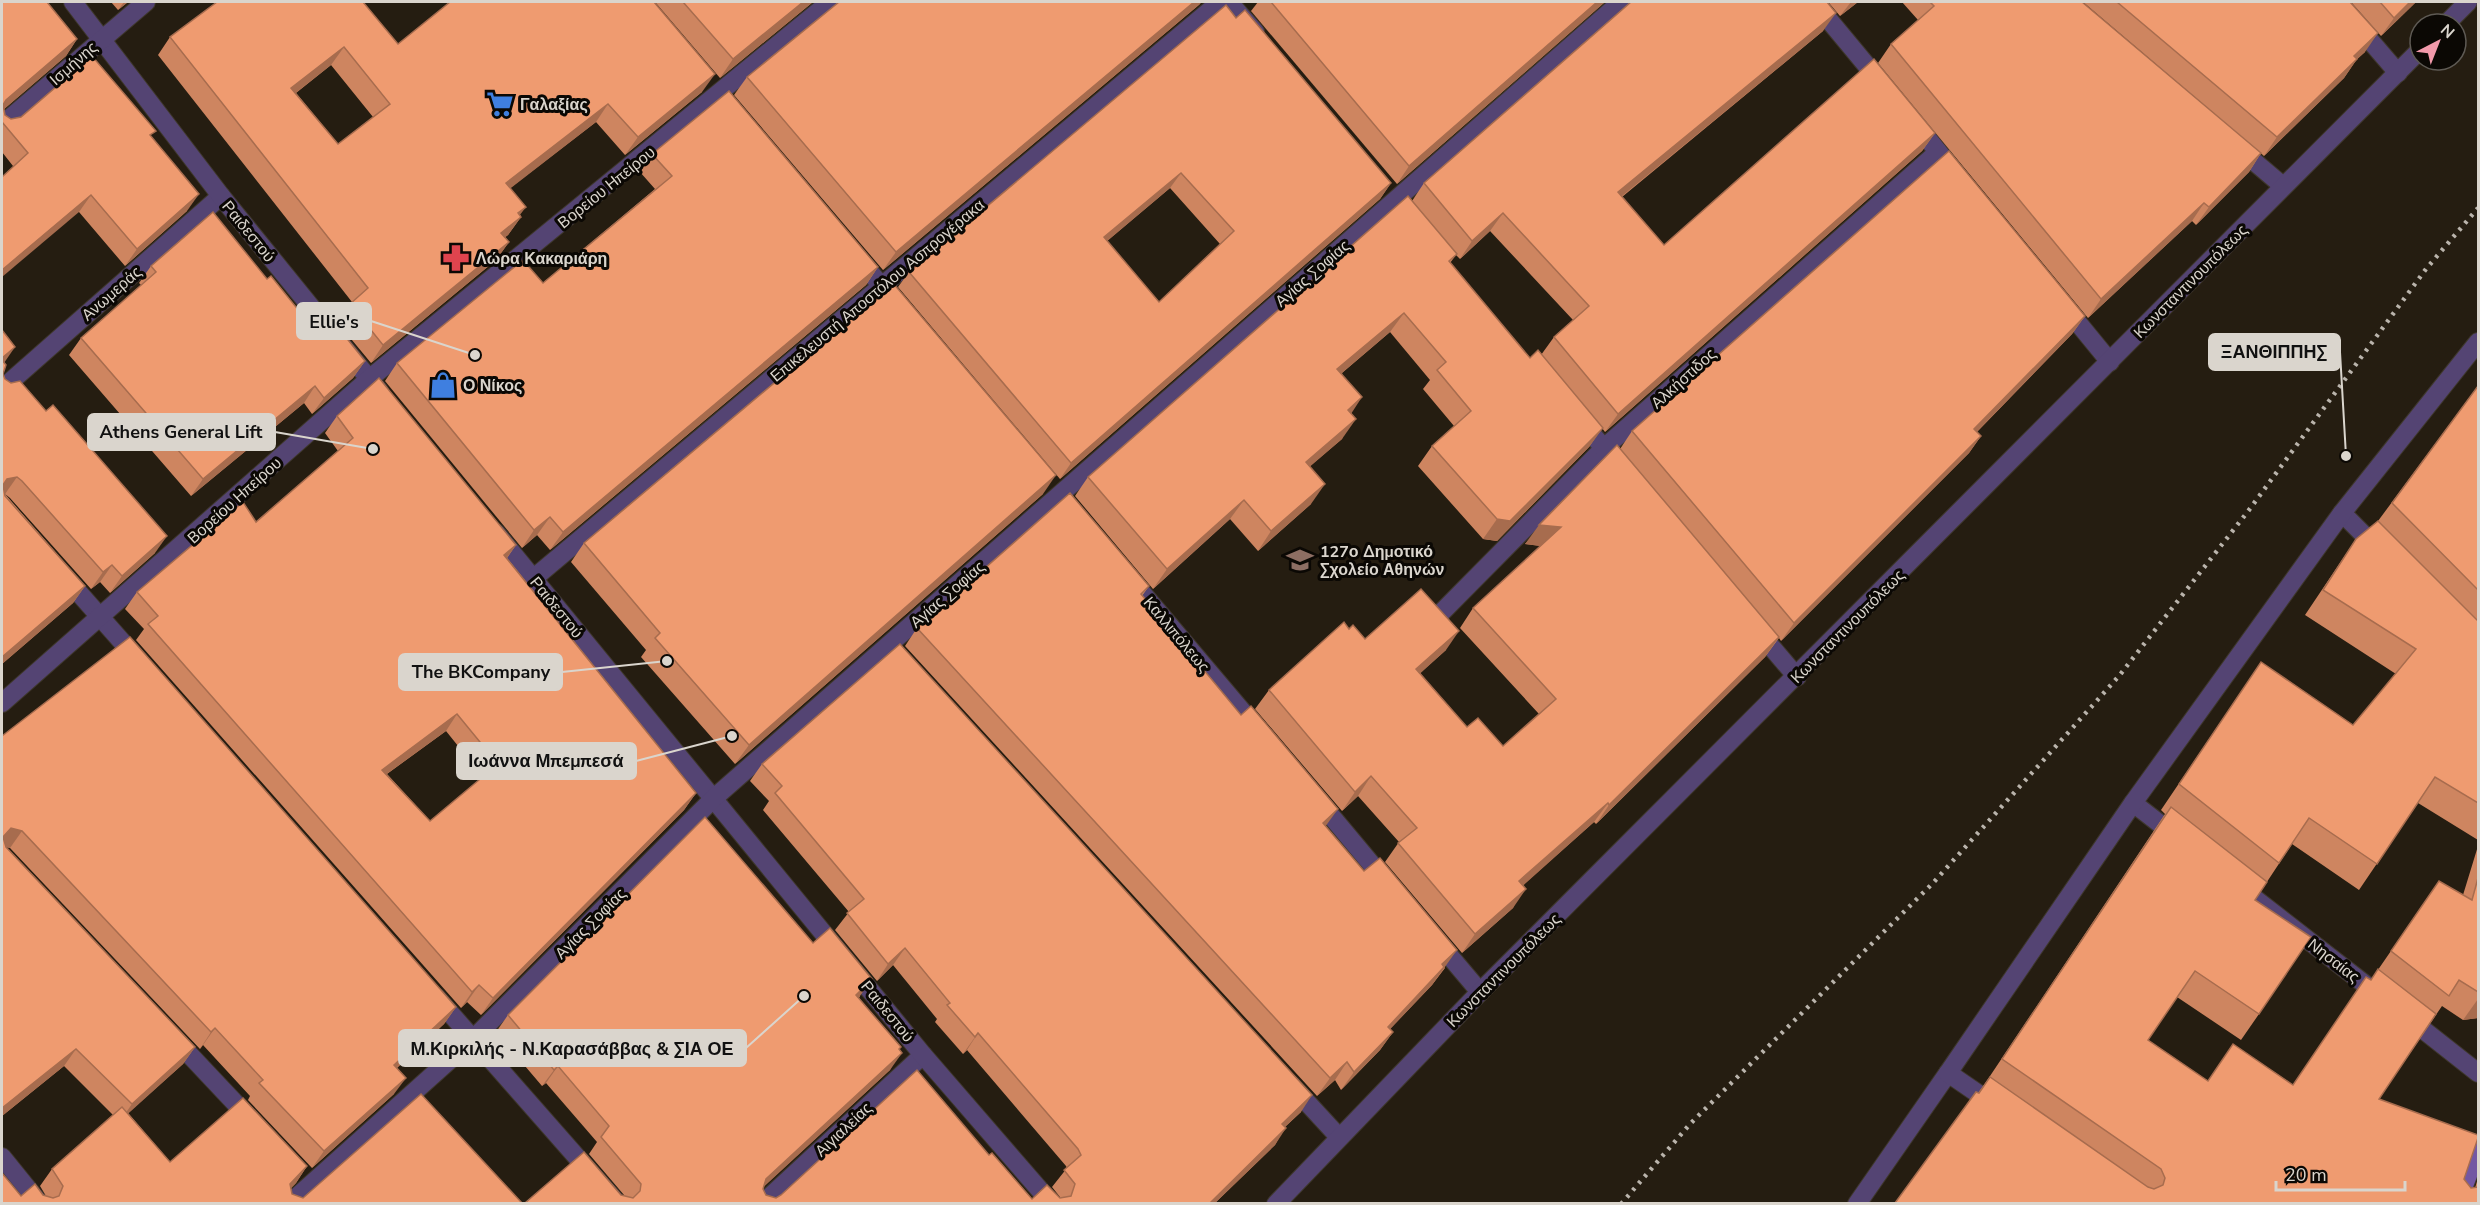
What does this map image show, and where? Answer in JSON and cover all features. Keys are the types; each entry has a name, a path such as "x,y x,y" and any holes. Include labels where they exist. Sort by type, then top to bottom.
{"main road":[{"path":"2457,1203 2478,1149"}],"street":[{"name":"Ραιδεστού","path":"73,2 103,37 220,196 392,406"},
{"name":"Ισμήνης","path":"2,124 146,2"},
{"name":"Βορείου Ηπείρου","path":"2,703 369,379 722,99 830,2"},
{"name":"Επικελευστή Αποστόλου Ασπρογέρακα","path":"534,578 1220,2"},
{"path":"1229,2 1267,47"},
{"name":"Αγίας Σοφίας","path":"289,1203 307,1179 473,1039 714,798 893,650 1400,205 1622,2"},
{"path":"1814,2 1968,188"},
{"path":"2337,2 2398,73"},
{"name":"Κωνσταντινουπόλεως","path":"1276,1203 1338,1136 2408,63"},
{"path":"704,78 722,99"},
{"path":"2220,132 2283,186"},
{"name":"Αλκήστιδος","path":"1438,616 1604,448 1938,152"},
{"path":"1381,182 1400,205"},
{"name":"Ανωμεράς","path":"2,389 220,196"},
{"path":"842,241 912,323"},
{"path":"2050,289 2110,362"},
{"path":"1857,1203 2133,803 2342,513 2478,344"},
{"path":"1573,411 1635,484"},
{"path":"1045,477 1064,499"},
{"path":"2342,513 2390,561"},
{"name":"Ραιδεστού","path":"481,515 923,1055 1052,1203"},
{"name":"Καλλιπόλεως","path":"1114,558 1266,739"},
{"path":"55,566 148,672"},
{"path":"1743,613 1797,676"},
{"path":"1304,784 1404,902"},
{"path":"2133,803 2189,847"},
{"name":"Νησαίας","path":"2217,869 2478,1073"},
{"path":"1426,929 1480,993"},
{"path":"426,985 618,1203"},
{"path":"156,1020 262,1132"},
{"name":"Αιγιαλείας","path":"762,1203 923,1055"},
{"path":"1948,1073 2014,1118"},
{"path":"1282,1075 1338,1136"},
{"path":"2,1157 40,1203"}],"building":[{"path":"2,2 47,2 77,39 6,100 3,105 5,115 11,119 21,117 92,56 156,131 150,135 199,194 137,249 91,195 2,270 2,177 28,153 2,122"},
{"path":"217,2 363,2 398,44 450,2 654,2 715,74 638,137 608,104 506,183 526,207 518,213 521,217 501,233 509,242 383,345 350,304 368,288 170,37","holes":["344,47 390,104 338,144 291,88"]},
{"path":"683,2 803,2 733,59"},
{"path":"839,2 1194,2 896,252 747,77"},
{"path":"1271,2 1597,2 1409,166"},
{"path":"1631,2 1827,2 1836,13 1618,192 1664,245 1874,59 1935,133 1618,414 1554,337 1589,306 1503,213 1472,241 1424,183"},
{"path":"1930,2 2082,2 2261,153 2209,207 2204,203 2101,299 1891,44 1934,6"},
{"path":"2117,2 2350,2 2378,33 2354,56 2357,59 2277,137"},
{"path":"2380,2 2410,2 2394,18"},
{"path":"1226,5 1236,18 1245,10 1391,183 1071,463 909,272","holes":["1181,173 1234,231 1159,302 1104,237"]},
{"path":"729,91 878,267 563,532 550,517 534,530 397,363 523,260 543,283 672,176 652,154"},
{"path":"1949,151 2085,316 1974,429 1981,436 1794,623 1632,431"},
{"path":"1408,196 1457,254 1449,261 1530,358 1538,350 1603,428 1510,521 1497,519 1432,446 1471,411 1437,370 1446,362 1404,313 1337,369 1362,397 1348,410 1356,419 1306,462 1325,484 1271,531 1244,500 1167,569 1088,477"},
{"path":"213,212 267,279 271,276 308,322 321,311 330,321 332,320 365,361 324,398 315,386 203,479 81,338 156,272 151,266"},
{"path":"893,283 1056,475 749,745 655,638 660,633 584,543"},
{"path":"2,330 15,347 2,358"},
{"path":"2,360 6,365 3,374 5,379 11,383 20,381 46,411 53,405 167,536 122,576 112,565 103,572 22,481 17,477 7,479 3,485 5,496 85,586 2,657"},
{"path":"379,378 516,545 504,555 696,793 493,998 479,985 472,992 148,624 158,616 137,592 243,502 256,522 353,438 337,416","holes":["457,714 498,764 430,821 382,770"]},
{"path":"2478,386 2478,590 2392,503"},
{"path":"1617,445 1779,637 1609,805 1608,803 1519,881 1526,889 1475,934 1398,843 1417,828 1371,776 1355,792 1269,690 1344,622 1349,629 1353,625 1365,639 1421,589 1459,631 1416,669 1467,727 1478,718 1503,746 1556,699 1473,608 1561,527 1539,525"},
{"path":"1070,493 1149,586 1141,594 1241,715 1251,706 1338,809 1323,823 1364,871 1380,858 1457,950 1442,964 1444,967 1388,1027 1393,1032 1354,1072 1347,1062 1330,1078 917,628"},
{"path":"2378,521 2478,621 2478,803 2435,777 2377,864 2309,818 2279,863 2179,784 2261,662 2353,725 2416,649 2323,590 2356,539"},
{"path":"130,637 456,1007 394,1065 406,1078 324,1151 259,1083 263,1080 215,1028 211,1032 22,831 11,828 3,837 6,847 195,1047 132,1104 76,1049 2,1108 2,736"},
{"path":"900,644 1312,1095 1282,1124 1286,1128 1210,1203 525,1203 584,1152 621,1195 633,1198 640,1191 641,1184 601,1137 609,1126 558,1066 554,1070 508,1015 705,817 813,943 830,928 872,979 856,995 901,1047 899,1049 902,1053 766,1179 763,1189 766,1195 776,1198 781,1195 917,1070 989,1155 992,1153 1032,1199 1047,1185 1060,1198 1071,1196 1075,1184 1064,1170 1081,1155 1078,1149 978,1033 975,1037 947,1005 950,1003 905,948 888,964 847,913 864,899 775,793 782,786 762,764"},
{"path":"2171,807 2267,882 2255,900 2311,937 2259,1014 2195,971 2148,1040 2208,1081 2233,1044 2293,1085 2366,977 2371,980 2378,969 2436,1014 2379,1099 2478,1135 2464,1179 2471,1188 2478,1187 2478,1203 1895,1203 1976,1092 1979,1093 1990,1077 2148,1187 2154,1189 2163,1185 2165,1178 2161,1169 2002,1059"},
{"path":"2478,878 2478,992 2459,980 2449,996 2391,951 2439,881 2472,900"},
{"path":"421,1094 522,1203 2,1203 2,1173 21,1196 35,1184 43,1195 53,1198 59,1196 63,1186 52,1169 122,1107 170,1162 243,1098 307,1166 290,1184 292,1194 303,1198"}],"railway":[{"path":"1621,1204 1690,1124 1933,883 2119,676 2249,510 2426,269 2478,208"}],"place":[{"name":"Γαλαξίας","path":"500,104"},
{"name":"Λώρα Κακαριάρη","path":"456,258"},
{"name":"Ellie's","path":"475,355"},
{"name":"Ο Νίκος","path":"443,385"},
{"name":"Athens General Lift","path":"373,449"},
{"name":"ΞΑΝΘΙΠΠΗΣ","path":"2346,456"},
{"name":"127ο Δημοτικό Σχολείο Αθηνών","path":"1300,560"},
{"name":"The BKCompany","path":"667,661"},
{"name":"Ιωάννα Μπεμπεσά","path":"732,736"},
{"name":"Μ.Κιρκιλής - Ν.Καρασάββας & ΣΙΑ ΟΕ","path":"804,996"}]}
